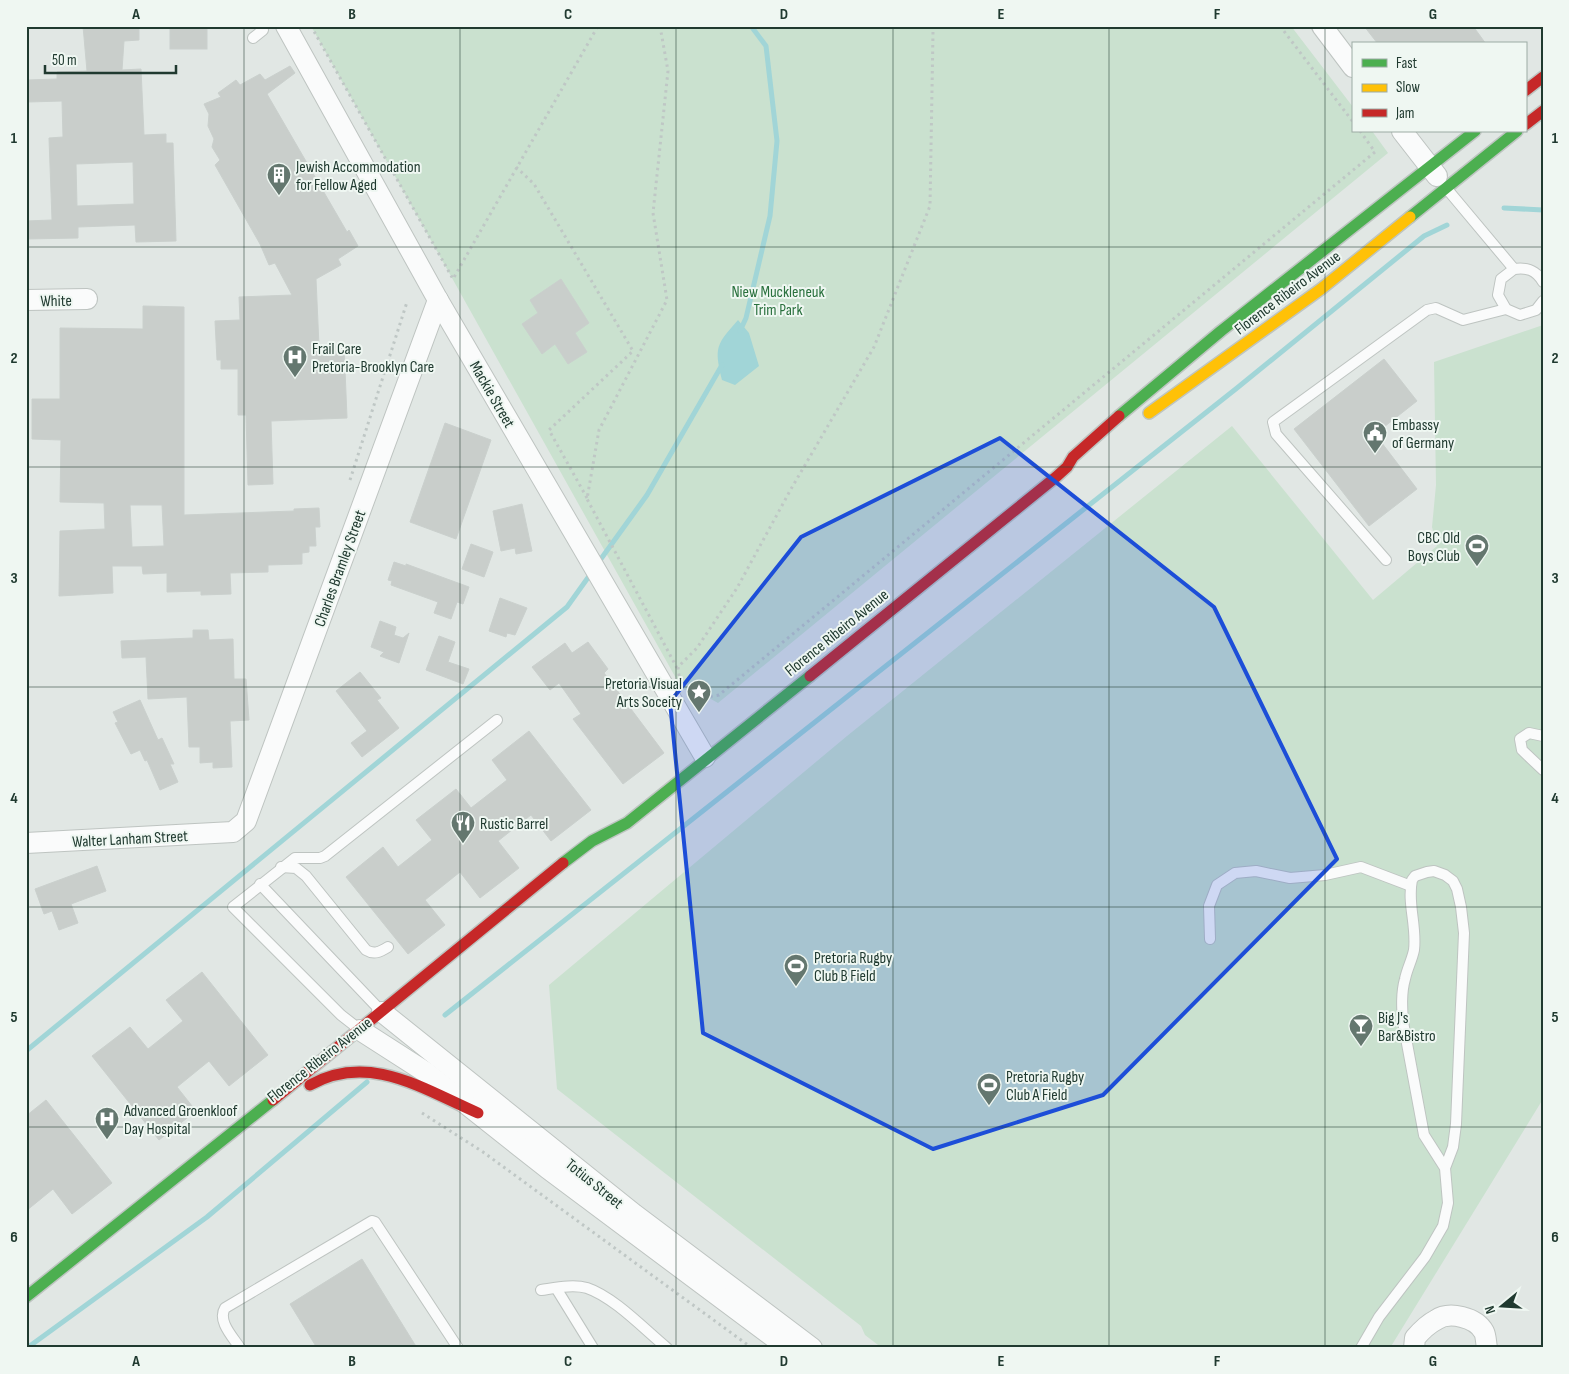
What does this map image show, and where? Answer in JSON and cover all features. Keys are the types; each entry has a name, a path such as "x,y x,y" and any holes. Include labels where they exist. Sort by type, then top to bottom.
{"main road":[{"path":"1526,124 1543,111"},
{"name":"Florence Ribeiro Avenue","path":"26,1297 365,1038 584,847 626,823 705,757 1067,467 1073,457 1108,425 1214,338 1474,132"},
{"name":"Florence Ribeiro Avenue","path":"1140,419 1321,289 1516,132"},
{"name":"Florence Ribeiro Avenue","path":"1067,467 1078,464 1102,447"},
{"name":"Florence Ribeiro Avenue","path":"616,842 626,823"},
{"name":"Florence Ribeiro Avenue","path":"288,1103 343,1060"},
{"path":"310,1085 345,1072 385,1074 418,1086 478,1113"}],"street":[{"name":"Mackie Street","path":"286,26 438,300 705,757"},
{"path":"1322,26 1352,66"},
{"path":"1403,132 1446,188"},
{"name":"White","path":"26,300 87,300"},
{"name":"Charles Bramley Street","path":"233,832 241,826 248,815 438,300"},
{"name":"Walter Lanham Street","path":"26,844 233,832"},
{"name":"Totius Street","path":"391,1017 634,1214 812,1348"},
{"name":"Totius Street","path":"365,1038 427,1074 788,1348"},
{"path":"1414,1348 1415,1338 1424,1329 1437,1319 1453,1314 1475,1323 1484,1332 1487,1348"}],"lane":[{"path":"253,38 263,30"},
{"path":"1526,73 1534,84"},
{"path":"1446,188 1514,268"},
{"path":"1541,276 1530,269 1514,268 1507,272 1498,286 1500,302 1506,309 1520,315 1529,314 1536,310 1543,301"},
{"path":"1386,560 1276,434 1273,422 1427,310 1436,308 1463,320 1506,309"},
{"path":"365,1038 233,907 281,867 295,858 320,858 325,856 496,720"},
{"path":"1543,736 1529,733 1520,739 1522,750 1543,770"},
{"path":"281,867 296,868 306,876 366,950 371,953 379,952 388,947"},
{"path":"1210,939 1209,906 1217,885 1235,874 1256,871 1290,878 1325,875 1361,867 1411,886"},
{"path":"1361,1348 1379,1316 1425,1257 1443,1226 1448,1202 1445,1168 1453,1147 1456,1124 1464,933 1461,907 1453,881 1440,872 1434,871 1416,876 1411,886 1415,929 1414,951 1404,981 1403,1022 1424,1135 1445,1168"},
{"path":"260,884 391,1017"},
{"path":"240,1348 223,1322 222,1316 225,1308 372,1221 458,1348"},
{"path":"556,1288 592,1348"},
{"path":"541,1290 586,1288 600,1295 667,1348"}],"path":[{"path":"311,26 452,279 598,26"},
{"path":"588,499 599,430 667,300 653,212 668,70 660,26"},
{"path":"672,673 697,648 737,588 791,489 874,348 930,206 933,32 935,26"},
{"path":"1280,26 1352,121"},
{"path":"684,702 719,695 1375,152 1361,132"},
{"path":"516,167 534,184 633,351 549,430 678,667 681,684"},
{"path":"350,481 407,302"},
{"path":"417,1110 483,1152 752,1348"}],"highlighted area":[{"path":"1000,438 1214,607 1337,859 1103,1095 933,1149 703,1033 670,702 801,537"}],"green space":[{"name":"Niew Muckleneuk Trim Park","path":"311,26 1291,26 1352,106 1352,132 1373,132 1388,153 718,703 702,694 682,689"},
{"path":"1543,325 1543,1099 1390,1348 882,1348 865,1335 861,1326 557,1089 549,985 847,736 1232,426 1373,600 1437,546 1432,527 1436,485 1434,362"}],"water":[{"path":"738,320 749,333 759,366 735,385 722,380 718,353 721,341"}],"building":[{"path":"83,26 139,26 139,40 124,41 122,70 141,69 144,135 166,134 166,143 173,143 176,241 136,242 135,225 78,227 78,238 26,239 26,221 52,220 49,138 63,137 62,101 28,102 28,80 57,79 57,72 87,71","holes":["133,162 134,204 77,206 76,164"]},
{"path":"170,26 207,26 207,49 170,49"},
{"path":"1364,26 1473,26 1485,42 1376,42"},
{"path":"290,66 295,73 267,94 347,232 349,230 358,246 338,259 341,265 316,279 319,346 344,345 347,418 271,421 273,484 248,485 246,415 238,415 238,369 221,369 221,360 217,360 215,321 240,320 239,297 292,295 275,263 269,265 260,244 215,165 220,160 212,147 214,139 208,126 209,114 204,104 221,97 218,93 236,80 240,85 260,74 265,80"},
{"path":"561,279 589,323 575,333 587,352 568,364 555,344 542,354 522,324 538,313 530,300"},
{"path":"143,306 184,307 184,515 294,511 294,509 319,508 320,527 315,527 316,546 309,546 309,552 302,553 302,564 268,565 268,572 230,573 231,594 201,595 201,591 167,592 167,573 143,574 142,566 112,566 113,593 59,596 60,531 105,529 104,503 60,502 61,440 32,439 32,399 60,399 60,328 143,329","holes":["130,505 162,505 164,546 132,547"]},
{"path":"1384,359 1417,401 1375,434 1417,489 1369,526 1294,429"},
{"path":"445,423 491,440 456,539 410,522"},
{"path":"522,504 532,551 516,554 515,548 501,551 493,511"},
{"path":"471,544 493,552 484,577 462,569"},
{"path":"394,562 406,566 406,564 469,587 463,604 457,602 451,619 434,613 438,602 391,585 392,581 388,580"},
{"path":"500,598 527,608 515,635 507,633 506,637 489,631"},
{"path":"380,621 396,627 394,635 403,638 409,633 399,663 380,656 384,652 371,647"},
{"path":"193,630 208,630 209,640 233,639 234,679 246,679 249,720 230,721 232,767 213,768 213,762 200,763 200,747 189,747 187,697 148,699 146,657 122,658 121,641 193,638"},
{"path":"439,636 455,642 448,662 469,669 463,684 426,670"},
{"path":"588,642 608,669 604,673 664,753 623,784 573,719 581,714 559,683 550,690 532,667 565,643 572,653"},
{"path":"360,672 381,698 377,700 399,728 362,757 351,743 367,731 336,691"},
{"path":"140,700 158,740 162,738 174,764 170,764 178,782 160,790 147,760 145,761 140,750 131,754 115,723 118,722 113,712"},
{"name":"Rustic Barrel","path":"529,731 591,810 551,841 531,815 498,841 519,868 480,898 460,872 425,900 445,925 408,954 346,877 383,847 398,867 432,840 416,820 456,789 471,808 507,780 492,760"},
{"path":"97,866 106,891 71,904 78,923 59,930 52,911 44,914 35,889"},
{"path":"202,972 268,1055 229,1086 209,1061 177,1087 196,1111 159,1140 92,1056 130,1027 148,1049 183,1021 166,1000"},
{"path":"46,1100 112,1183 72,1214 53,1189 26,1211 26,1116"},
{"path":"362,1259 417,1348 317,1348 290,1304"}],"waterway":[{"path":"740,331 746,318 770,216 777,141 766,46 751,26"},
{"path":"1504,208 1543,210"},
{"path":"445,1015 1237,388 1424,236 1447,225"},
{"path":"598,563 647,495 722,365"},
{"path":"26,1051 567,607 592,572"},
{"path":"27,1348 207,1217 367,1082"}],"traffic: fast":[{"path":"1119,416 1221,331 1474,132"},
{"path":"1410,217 1516,132"},
{"path":"563,863 592,841 627,823 810,676"},
{"path":"26,1297 273,1100"}],"traffic: slow":[{"path":"1149,413 1321,289 1410,217"}],"traffic: jam":[{"path":"1526,90 1543,77"},
{"path":"1526,124 1543,111"},
{"path":"810,676 1056,477 1067,467 1073,457 1119,416"},
{"path":"273,1100 563,863"},
{"path":"310,1085 332,1076 353,1072 375,1073 416,1085 478,1113"}],"place":[{"name":"Jewish Accommodation for Fellow Aged","path":"279,196"},
{"name":"Frail Care Pretoria-Brooklyn Care","path":"295,378"},
{"name":"Embassy of Germany","path":"1375,454"},
{"name":"CBC Old Boys Club","path":"1477,567"},
{"name":"Pretoria Visual Arts Soceity","path":"699,713"},
{"name":"Rustic Barrel","path":"463,844"},
{"name":"Pretoria Rugby Club B Field","path":"796,987"},
{"name":"Big J's Bar&Bistro","path":"1361,1047"},
{"name":"Pretoria Rugby Club A Field","path":"989,1106"},
{"name":"Advanced Groenkloof Day Hospital","path":"107,1140"}]}
